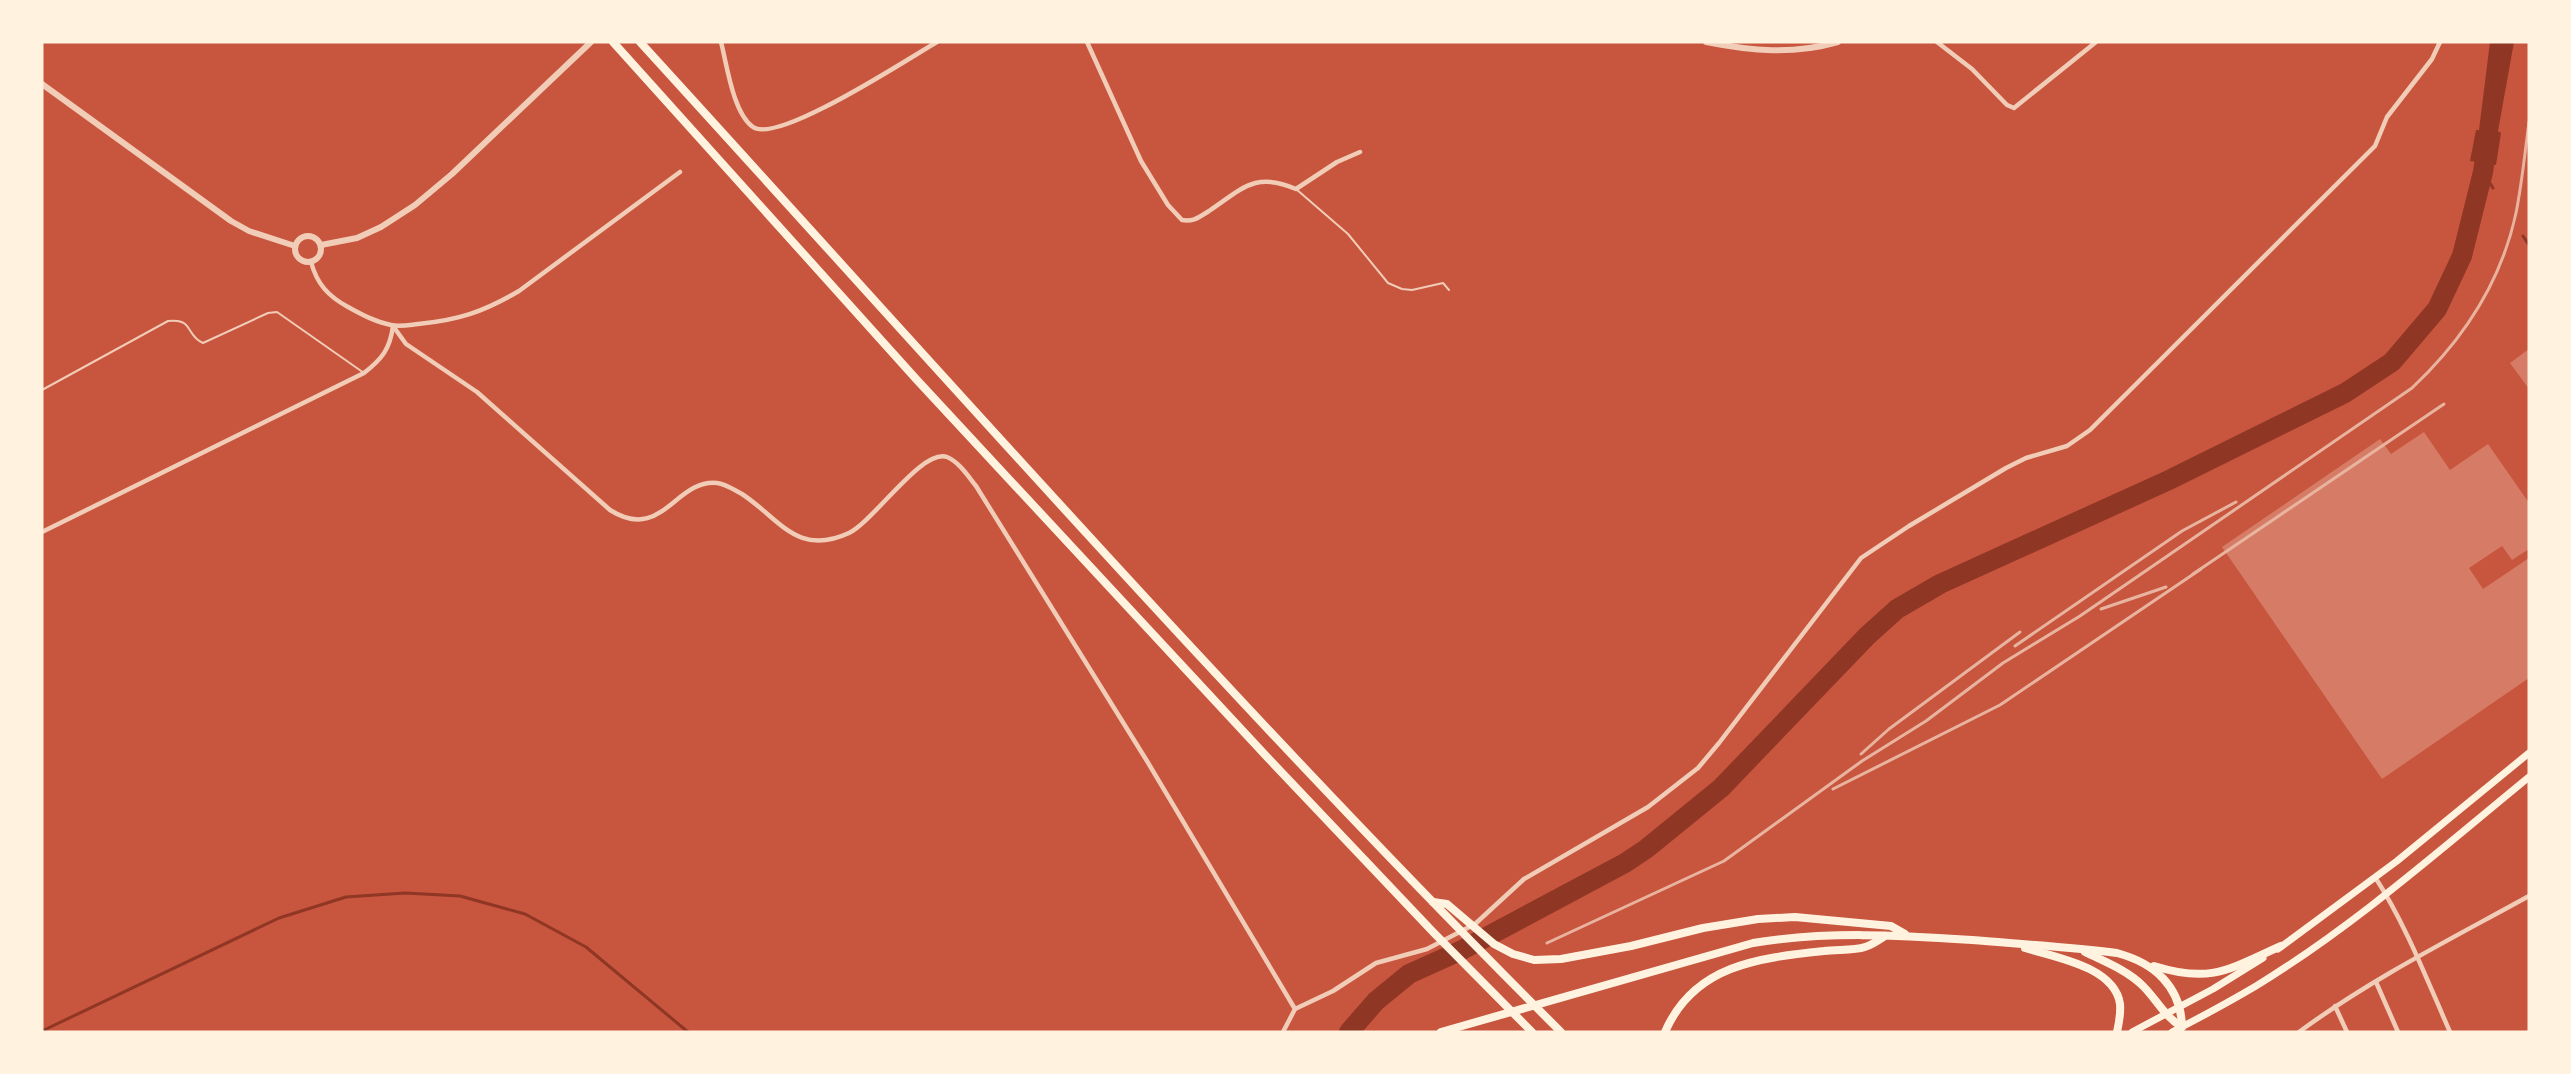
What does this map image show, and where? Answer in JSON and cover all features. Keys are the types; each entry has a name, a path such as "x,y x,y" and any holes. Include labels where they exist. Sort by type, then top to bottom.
{"highway":[{"path":"613,42 917,380 1434,933 1528,1030"},
{"path":"640,42 932,366 1282,745 1453,924 1561,1032"},
{"path":"1432,902 1447,904 1494,944 1513,954 1534,960 1561,959 1703,928 1758,919 1795,917 1891,926 1908,936"},
{"path":"1441,1032 1753,943 1796,936 1888,935 2080,949 2117,953 2173,972 2197,976 2214,974 2282,946"},
{"path":"1665,1032 1672,1015 1691,990 1728,970 1786,955 1865,948 1888,935"},
{"path":"2004,943 2063,959 2089,969 2106,979 2117,994 2120,1004 2117,1032"},
{"path":"2080,949 2128,974 2153,996 2166,1015 2182,1027"},
{"path":"2145,963 2169,984 2180,1008 2182,1027"}],"main road":[{"path":"2132,1032 2180,1008 2282,946 2375,877 2529,753"},
{"path":"2172,1032 2256,986 2288,965 2386,894 2529,777"}],"street":[{"path":"321,245 357,238 381,227 416,205 452,174 591,42"},
{"path":"721,42 739,111 746,122 755,129 768,131 838,102 937,42"},
{"path":"1087,42 1141,161 1168,205 1182,220 1197,219 1251,184 1262,180 1296,189 1337,162 1360,152"},
{"path":"1706,42 1765,52 1796,51 1838,42"},
{"path":"1937,42 1972,69 2007,105 2014,108 2096,42"},
{"path":"1283,1032 1295,1009 1333,991 1376,963 1427,949 1474,924 1524,879 1648,807 1698,768 1861,558 1908,526 2006,468 2026,458 2067,446 2090,430 2375,146 2386,117 2432,59 2440,42"},
{"path":"42,84 231,221 249,231 295,246"},
{"path":"311,262 323,289 339,302 376,321 393,326 461,318 494,305 562,260 680,172"},
{"path":"307,235 316,238 321,245 321,254 311,262 299,259 295,246 299,239 307,235"},
{"path":"393,326 406,344 477,392 620,516 635,520 649,518 693,489 708,483 718,483 750,500 793,536 822,540 837,538 859,526 886,502 923,462 932,457 944,456 954,461 976,486 1147,761 1295,1009"},
{"path":"42,532 364,373 384,356 391,343 393,326"},
{"path":"2375,877 2417,956 2450,1032"},
{"path":"2299,1032 2335,1006 2417,956 2529,896"},
{"path":"2376,982 2398,1032"},
{"path":"2335,1006 2347,1032"}],"lane":[{"path":"1296,189 1348,234 1388,283 1402,289 1413,290 1443,283 1449,290"},
{"path":"42,390 168,321 179,320 186,323 196,339 203,343 268,313 277,312 364,373"}],"shaded area":[{"path":"2490,42 2514,42 2498,131 2501,133 2496,165 2470,161 2476,130 2479,130"}],"building":[{"path":"2529,349 2529,389 2510,363"},
{"path":"2424,432 2450,470 2488,444 2529,503 2529,549 2512,560 2502,546 2469,568 2483,589 2529,558 2529,678 2382,779 2222,547 2380,439 2391,454"}],"waterway":[{"path":"1349,1032 1376,1001 1409,974 1462,950 1625,863 1646,849 1721,788 1867,636 1897,609 1940,584 2169,480 2345,393 2392,362 2437,309 2462,256 2483,172 2488,137"},
{"path":"2483,172 2493,188"},
{"path":"2523,236 2529,245"},
{"path":"42,1031 279,918 346,897 405,893 460,896 525,914 586,947 688,1032"}],"railway":[{"path":"1547,943 1724,861 1862,761 1926,721 2003,663 2080,616 2412,388 2448,350 2478,309 2501,263 2516,213 2529,122"},
{"path":"2193,574 2444,404"},
{"path":"2015,646 2182,531 2236,502"},
{"path":"1833,789 2000,705 2201,569"},
{"path":"2101,609 2166,587"},
{"path":"1861,754 1889,729 2020,632"}]}
